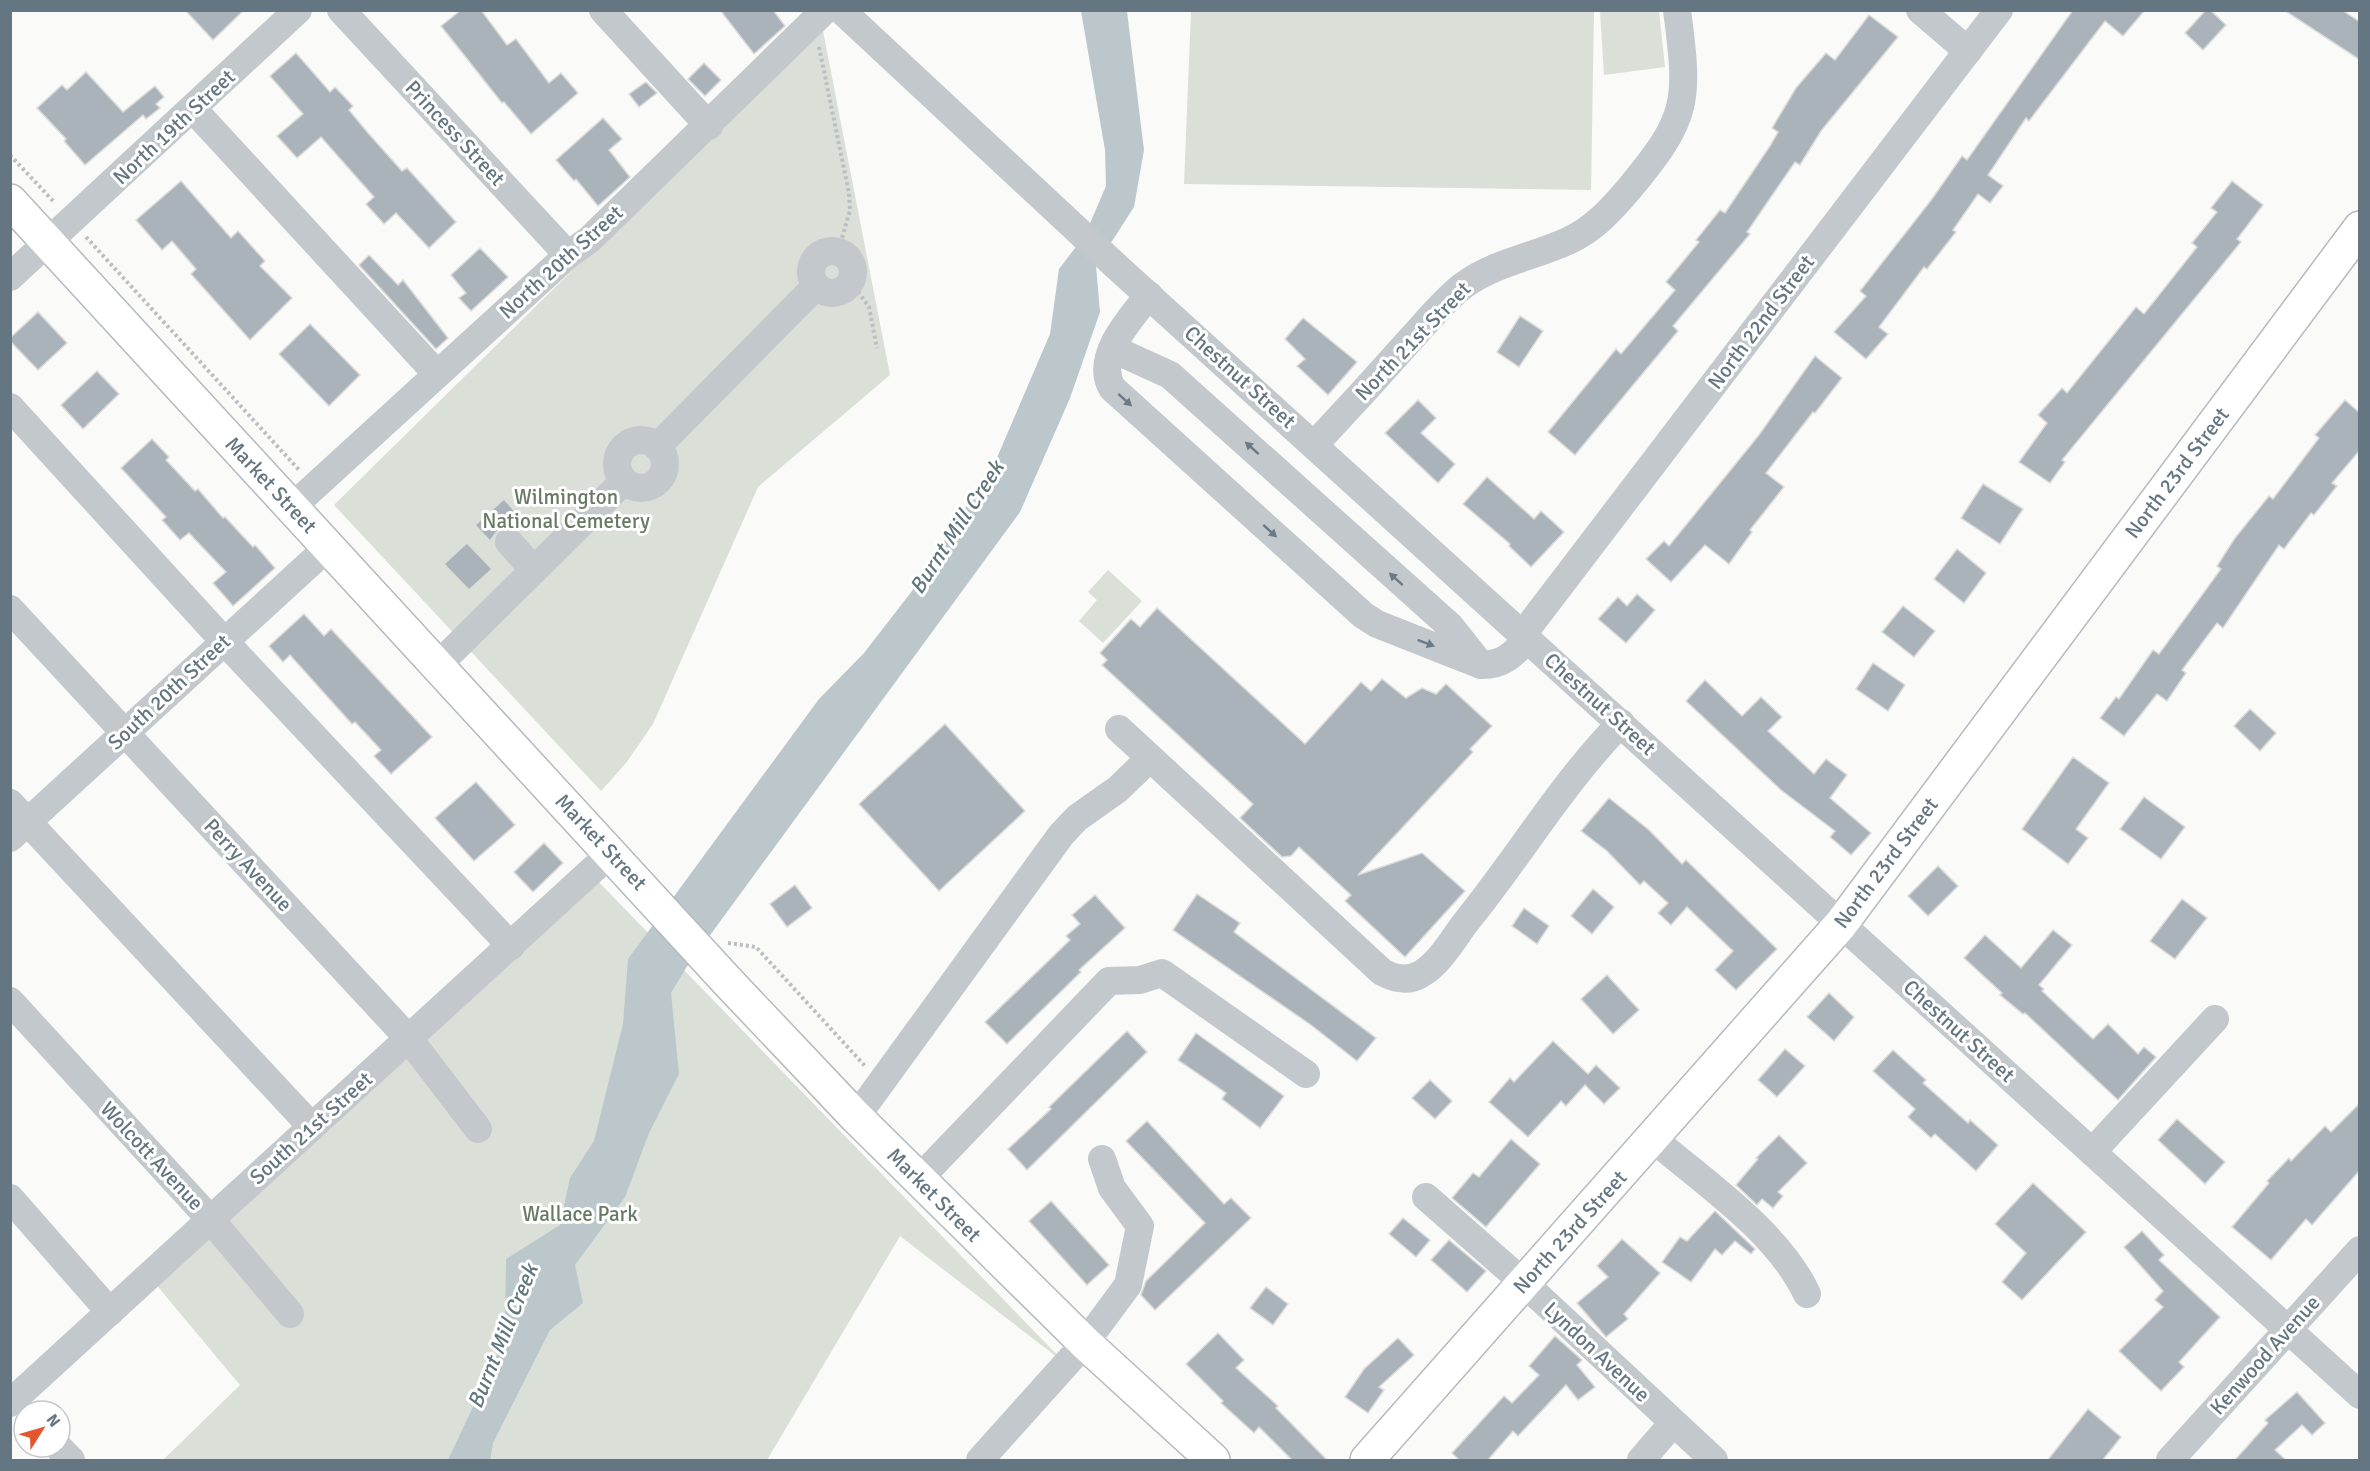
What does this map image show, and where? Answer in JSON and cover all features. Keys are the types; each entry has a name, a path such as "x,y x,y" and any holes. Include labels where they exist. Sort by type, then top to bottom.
{"main road":[{"name":"Market Street","path":"10,201 302,498 328,547 856,1117 1085,1343 1214,1461"},
{"name":"North 23rd Street","path":"1367,1461 1841,924 2360,228"}],"street":[{"name":"North 19th Street","path":"10,277 298,10"},
{"name":"Princess Street","path":"341,10 568,255"},
{"path":"603,10 709,126"},
{"name":"North 20th Street","path":"302,498 568,255 590,239 709,126 825,10"},
{"name":"Chestnut Street","path":"841,10 1117,267 1315,444 2360,1395"},
{"name":"North 21st Street","path":"1315,444 1461,287 1493,267 1566,242 1586,232 1611,210 1655,158 1670,136 1682,103 1683,53 1677,10"},
{"path":"1920,10 1968,51"},
{"name":"North 22nd Street","path":"1481,665 1492,665 1509,658 1999,10"},
{"path":"193,109 437,374"},
{"path":"838,251 852,263 851,282 847,287 835,293 816,286 811,274 814,261 824,252 838,251"},
{"path":"438,665 624,481 617,460 624,447 637,440 652,442 657,447 816,286"},
{"path":"1149,295 1119,334 1113,349 1107,379 1112,388 1363,615 1377,624 1481,665"},
{"path":"1113,349 1170,375 1450,626 1481,665"},
{"path":"10,407 224,641 511,946"},
{"path":"509,542 534,570"},
{"name":"South 20th Street","path":"16,821 125,733 328,547"},
{"name":"Perry Avenue","path":"10,609 409,1039 478,1128"},
{"path":"1119,729 1382,972 1395,978 1408,979 1421,975 1432,965 1480,905 1596,748 1621,723"},
{"path":"856,1117 1061,835 1077,818 1118,789 1150,758"},
{"path":"16,821 312,1127"},
{"name":"South 21st Street","path":"18,1399 110,1312 611,854"},
{"path":"918,1180 1109,981 1140,980 1162,973 1306,1074"},
{"name":"Wolcott Avenue","path":"10,1001 211,1220 290,1314"},
{"path":"2092,1152 2215,1019"},
{"path":"1652,1138 1768,1240 1794,1271 1807,1294"},
{"path":"980,1461 1085,1343 1128,1285 1140,1226 1112,1188 1102,1159"},
{"name":"Lyndon Avenue","path":"1426,1197 1524,1283 1714,1461"},
{"path":"10,1198 110,1312"},
{"name":"Kenwood Avenue","path":"2170,1461 2360,1250"},
{"path":"1641,1461 1673,1423"}],"path":[{"path":"819,43 849,193 850,211 838,251"},
{"path":"10,155 298,469 302,498"},
{"path":"851,282 869,307 876,348"}],"green space":[{"path":"1191,11 1594,11 1591,190 1184,184"},
{"path":"1600,11 1659,11 1665,67 1604,75"},
{"name":"Wilmington National Cemetery","path":"823,31 890,375 758,487 653,724 626,763 601,791 334,505 595,248"},
{"path":"1108,570 1142,601 1103,643 1079,621 1097,600 1088,592"},
{"name":"Wallace Park","path":"590,873 1066,1364 900,1236 767,1460 163,1460 240,1385 149,1276"}],"water":[{"name":"Burnt Mill Creek","path":"1081,11 1127,11 1144,150 1134,207 1096,266 1100,312 1070,398 1020,512 686,968 671,993 679,1074 649,1133 625,1197 575,1265 583,1303 550,1330 493,1443 490,1460 448,1460 505,1339 506,1259 560,1225 570,1178 594,1141 623,1024 628,959 819,699 864,653 912,591 996,460 1050,334 1059,269 1085,235 1106,186 1105,150"}],"building":[{"path":"185,10 244,10 213,40"},
{"path":"461,10 481,10 507,45 516,39 549,83 561,73 578,93 531,134 504,102 502,103 441,26"},
{"path":"720,10 773,10 785,26 754,54"},
{"path":"2073,10 2145,10 2123,36 2105,21 2029,121 2026,118 1988,175 2003,186 1990,203 1978,194 1953,230 1956,232 1927,269 1924,267 1879,327 1888,334 1866,359 1834,332 1866,296 1860,291 1932,199 1962,156 1967,160"},
{"path":"2206,10 2210,10 2226,25 2203,50 2185,33"},
{"path":"2284,10 2342,10 2360,22 2360,60"},
{"path":"1869,15 1898,37 1821,131 1800,165 1795,162 1747,232 1750,234 1673,326 1678,331 1575,455 1548,432 1616,349 1621,354 1675,290 1666,282 1699,242 1696,240 1720,210 1725,213 1770,146 1778,132 1772,128 1796,88 1826,53 1835,60"},
{"path":"296,53 330,92 335,87 353,106 349,110 368,133 402,171 407,168 456,222 429,248 396,213 384,224 366,204 374,197 321,137 297,158 277,136 303,114 270,76"},
{"path":"704,63 721,80 705,96 688,79"},
{"path":"86,72 123,112 155,86 164,97 156,104 160,108 146,119 143,115 85,165 64,141 66,139 37,108 62,85 67,90"},
{"path":"646,82 657,93 639,107 629,94"},
{"path":"603,118 622,139 609,150 630,177 598,206 576,179 574,181 556,160"},
{"path":"181,181 231,238 238,231 265,261 260,266 292,298 250,340 191,274 196,269 172,241 162,250 136,220"},
{"path":"2232,181 2263,205 2237,239 2241,242 2062,460 2065,462 2050,483 2019,462 2047,423 2038,415 2062,388 2067,393 2136,307 2144,314 2197,247 2192,243 2217,212 2211,208"},
{"path":"480,248 508,277 471,311 459,298 466,293 451,275"},
{"path":"369,255 398,285 403,280 448,338 436,349 359,265"},
{"path":"38,312 67,343 38,370 10,341 10,338"},
{"path":"1520,316 1543,331 1519,367 1497,352"},
{"path":"1303,318 1357,362 1328,395 1297,366 1305,359 1285,339"},
{"path":"310,324 360,375 329,406 279,354"},
{"path":"1815,356 1842,378 1766,473 1784,487 1750,530 1752,532 1729,564 1705,545 1671,582 1646,559 1664,541 1669,546 1759,435"},
{"path":"97,371 119,394 83,429 61,405"},
{"path":"1418,400 1436,418 1421,433 1455,464 1438,483 1385,433"},
{"path":"2345,400 2360,413 2360,450 2332,483 2337,486 2314,515 2311,513 2284,549 2279,545 2223,628 2217,623 2182,670 2186,673 2167,701 2157,694 2124,736 2100,718 2116,697 2119,699 2153,650 2159,654 2221,569 2217,566 2235,538 2269,496 2273,499 2319,438 2315,435"},
{"path":"152,439 169,457 166,460 195,491 198,489 223,518 225,517 253,547 255,545 275,568 233,606 213,583 226,572 189,533 180,540 162,520 166,517 121,468"},
{"path":"1487,477 1534,519 1541,511 1564,532 1531,567 1509,546 1510,544 1463,504"},
{"path":"1983,484 2023,509 2000,544 1961,518"},
{"path":"504,499 518,515 498,530 490,541 475,525"},
{"path":"467,543 492,569 469,590 444,564"},
{"path":"1957,549 1986,573 1964,603 1934,579"},
{"path":"1637,594 1655,610 1626,643 1598,619 1618,597 1627,606"},
{"path":"1903,606 1935,631 1914,657 1882,632"},
{"path":"1157,608 1305,744 1361,682 1371,691 1382,679 1406,698 1422,688 1436,694 1446,684 1492,726 1470,749 1473,752 1358,875 1422,853 1465,891 1405,957 1345,901 1351,895 1299,847 1291,856 1282,857 1240,818 1253,804 1102,665 1107,660 1100,653 1131,619 1140,627"},
{"path":"304,614 324,636 331,629 432,737 391,774 374,756 381,750 355,722 352,724 290,655 283,662 269,646"},
{"path":"1873,663 1905,685 1888,711 1856,689"},
{"path":"1705,680 1742,716 1761,697 1782,717 1768,731 1814,774 1826,759 1847,775 1830,798 1871,833 1851,855 1830,837 1835,831 1781,790 1686,701"},
{"path":"2250,709 2276,733 2260,751 2234,726"},
{"path":"945,724 1025,811 939,891 859,804"},
{"path":"2073,757 2109,783 2076,829 2088,838 2068,864 2022,829"},
{"path":"476,782 515,825 474,861 435,818"},
{"path":"2144,797 2185,827 2161,859 2120,829"},
{"path":"1609,798 1649,830 1682,864 1686,860 1777,949 1736,990 1715,970 1733,951 1687,907 1671,925 1658,913 1668,903 1644,881 1640,885 1607,851 1581,831"},
{"path":"544,843 563,863 533,892 514,872"},
{"path":"1938,866 1958,886 1928,916 1908,896"},
{"path":"795,885 812,908 787,927 770,904"},
{"path":"1593,889 1614,907 1592,934 1571,916"},
{"path":"1197,894 1240,923 1234,932 1376,1038 1357,1061 1311,1025 1173,930"},
{"path":"1095,895 1125,928 1079,970 1081,972 1007,1044 985,1022 1070,940 1066,936 1080,924 1072,915"},
{"path":"2182,899 2207,918 2175,959 2150,941"},
{"path":"1524,908 1549,926 1537,944 1512,926"},
{"path":"2053,930 2072,945 2039,985 2044,989 2042,991 2093,1039 2108,1024 2138,1054 2144,1047 2156,1057 2118,1100 2025,1013 2023,1014 2000,995 2002,993 1964,958 1985,935 2021,968"},
{"path":"1607,975 1639,1010 1613,1034 1581,999"},
{"path":"1829,993 1854,1017 1834,1041 1807,1017"},
{"path":"1127,1031 1147,1052 1027,1170 1008,1149 1051,1109 1049,1107"},
{"path":"1196,1033 1284,1096 1260,1128 1222,1099 1226,1093 1178,1060"},
{"path":"1553,1041 1588,1074 1596,1065 1620,1088 1604,1104 1585,1085 1566,1106 1561,1101 1528,1137 1489,1102 1510,1078 1514,1082"},
{"path":"1785,1049 1805,1066 1777,1097 1758,1080"},
{"path":"1893,1050 1926,1080 1923,1083 1968,1123 1970,1120 1998,1145 1976,1171 1935,1134 1931,1138 1908,1117 1915,1109 1873,1071"},
{"path":"1430,1080 1452,1101 1435,1119 1412,1098"},
{"path":"2360,1103 2360,1170 2312,1225 2306,1219 2271,1260 2232,1227 2269,1183 2267,1181 2289,1158 2291,1161 2325,1126 2331,1132"},
{"path":"2177,1119 2225,1162 2205,1184 2158,1140"},
{"path":"1147,1121 1224,1204 1231,1198 1251,1218 1155,1310 1141,1295 1146,1281 1205,1223 1126,1141"},
{"path":"1779,1135 1807,1163 1778,1192 1783,1196 1773,1208 1762,1199 1757,1205 1736,1185 1758,1159 1756,1158"},
{"path":"1511,1139 1540,1164 1486,1227 1452,1198 1473,1173 1479,1177"},
{"path":"2033,1183 2086,1232 2022,1300 2002,1282 2026,1253 1995,1224"},
{"path":"1051,1201 1109,1265 1087,1285 1029,1221"},
{"path":"1715,1211 1755,1249 1751,1254 1735,1241 1722,1255 1715,1249 1691,1282 1662,1262 1680,1237 1687,1241"},
{"path":"1403,1218 1430,1240 1416,1257 1389,1234"},
{"path":"2142,1231 2164,1255 2159,1260 2220,1317 2179,1362 2184,1367 2161,1391 2119,1351 2163,1307 2155,1300 2163,1291 2124,1247"},
{"path":"1622,1239 1660,1273 1624,1314 1628,1319 1606,1337 1577,1303 1608,1277 1597,1266"},
{"path":"1449,1240 1486,1271 1467,1292 1431,1260"},
{"path":"1266,1287 1288,1304 1273,1325 1250,1308"},
{"path":"1218,1333 1244,1360 1236,1368 1278,1406 1276,1408 1328,1461 1293,1461 1259,1427 1254,1433 1221,1403 1223,1401 1186,1364"},
{"path":"1555,1336 1582,1360 1577,1365 1595,1387 1578,1400 1566,1385 1518,1436 1513,1431 1487,1461 1460,1461 1452,1453 1504,1396 1512,1403 1539,1375 1529,1366"},
{"path":"1398,1338 1414,1355 1379,1387 1384,1390 1368,1413 1345,1397 1364,1369"},
{"path":"2297,1392 2325,1423 2312,1435 2302,1425 2275,1450 2287,1461 2234,1461 2268,1423 2265,1420"},
{"path":"2088,1409 2121,1437 2102,1461 2047,1461"}]}
